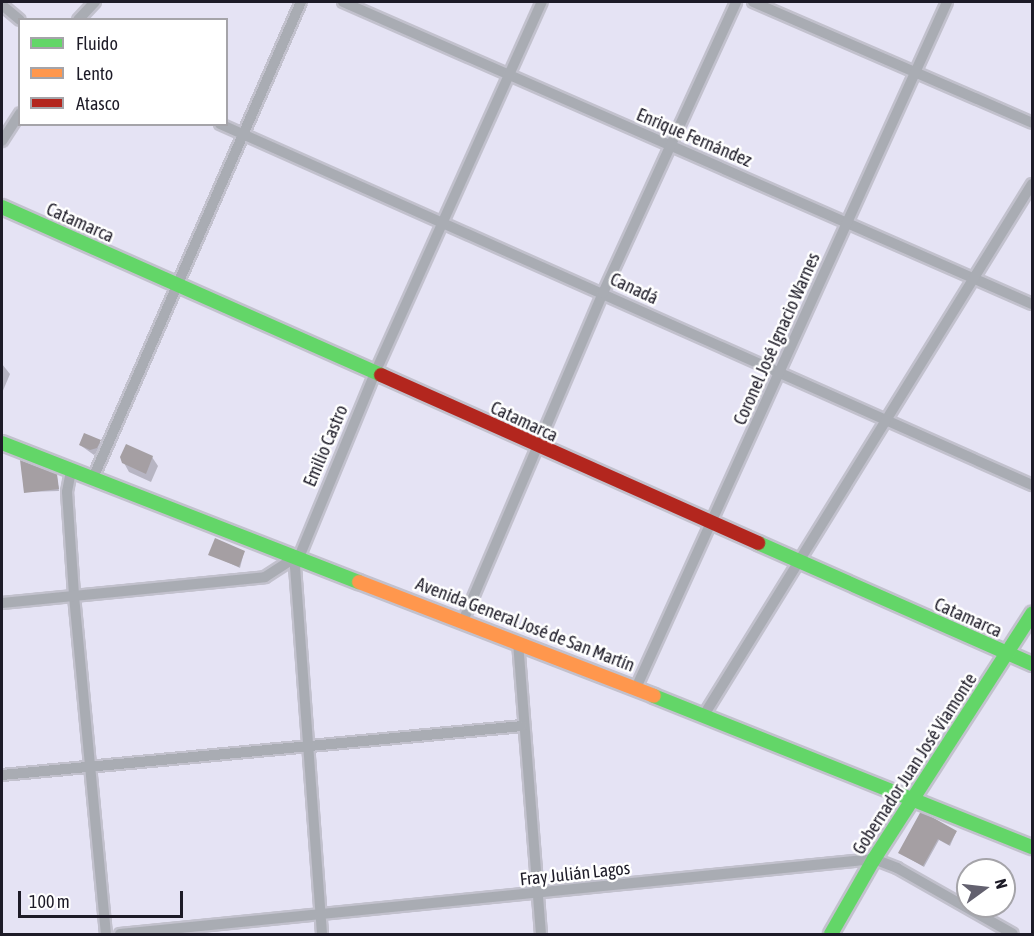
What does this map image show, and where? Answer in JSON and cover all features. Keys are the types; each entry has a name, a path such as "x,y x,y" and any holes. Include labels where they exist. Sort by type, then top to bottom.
{"street":[{"path":"80,18 95,2"},
{"path":"93,478 301,2"},
{"name":"Enrique Fernández","path":"343,2 1032,304"},
{"name":"Emilio Castro","path":"322,934 305,746 295,567 298,555 375,373 542,2"},
{"path":"463,621 603,293 735,2"},
{"path":"753,2 1032,123"},
{"name":"Coronel José Ignacio Warnes","path":"636,688 712,525 846,221 947,2"},
{"path":"2,5 18,18"},
{"path":"2,141 18,117"},
{"name":"Canadá","path":"225,126 603,293 885,423 1032,485"},
{"path":"704,716 800,564 1032,184"},
{"name":"Catamarca","path":"2,207 375,373 537,448 1032,664"},
{"name":"Avenida General José de San Martín","path":"2,443 298,555 915,797 1032,848"},
{"path":"71,471 66,492 106,934"},
{"path":"2,603 265,577 298,555"},
{"name":"Gobernador Juan José Viamonte","path":"831,934 874,859 1032,614"},
{"path":"518,642 522,726 541,934"},
{"path":"2,775 522,726"},
{"name":"Fray Julián Lagos","path":"120,934 321,916 874,859 897,868 1013,934"}],"building":[{"path":"84,433 101,440 97,448 90,450 79,445"},
{"path":"126,444 153,456 146,474 122,463 120,457"},
{"path":"20,460 57,474 59,489 24,493"},
{"path":"215,538 245,551 239,567 208,555"},
{"path":"921,811 957,831 949,845 938,839 923,866 898,853"}],"traffic: fast":[{"path":"2,207 381,375"},
{"path":"2,443 359,582"},
{"path":"758,543 1032,664"},
{"path":"831,934 874,859 1032,614"},
{"path":"654,696 1032,847"}],"traffic: slow":[{"path":"359,582 654,696"}],"traffic: jam":[{"path":"381,375 758,543"}]}
